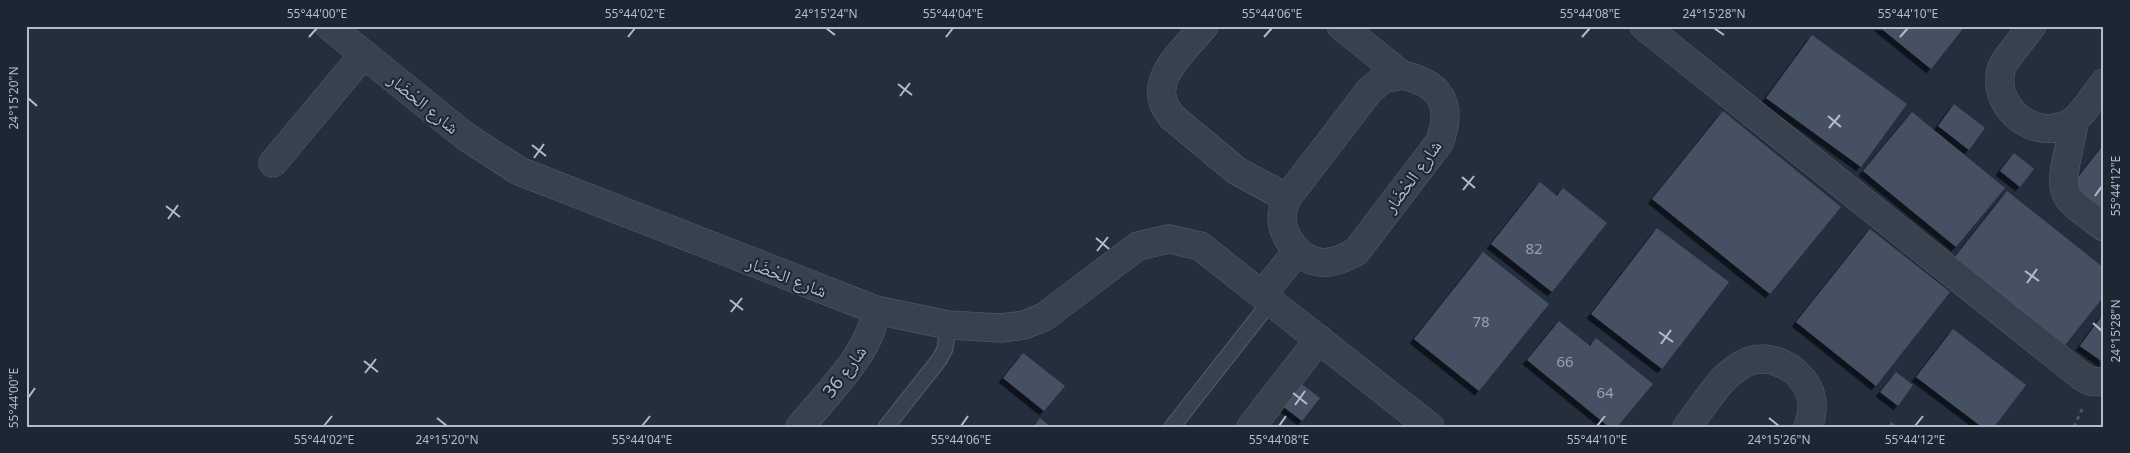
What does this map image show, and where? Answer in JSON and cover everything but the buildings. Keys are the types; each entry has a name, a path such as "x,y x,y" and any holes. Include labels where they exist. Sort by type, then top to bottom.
{"street":[{"name":"شارع الحْضَار","path":"329,26 465,136 519,171 876,310 948,325 1000,328 1024,325 1044,317 1138,246 1169,239 1200,246 1430,427"},
{"path":"1204,26 1162,80 1160,97 1164,107 1237,171 1287,198"},
{"path":"1341,26 1402,75"},
{"path":"1644,26 2081,376 2090,381 2104,382"},
{"path":"2032,26 2001,68 2000,84 2004,100 2013,114 2026,124 2042,128 2059,128 2074,121 2104,83"},
{"path":"273,163 364,54"},
{"name":"شارع الحْضَار","path":"1298,251 1318,262 1340,260 1356,252 1439,143 1446,126 1444,107 1436,90 1420,79 1402,75"},
{"path":"1267,298 1298,251 1286,238 1282,217 1287,198 1368,91 1383,80 1402,75"},
{"path":"2074,121 2072,144 2062,177 2064,188 2068,198 2104,227"},
{"name":"شارع 36","path":"800,427 860,351 869,336 876,310"},
{"path":"1251,427 1319,339"},
{"path":"1687,427 1729,373 1745,362 1765,359 1784,364 1800,376 1810,393 1812,413 1808,427"}],"lane":[{"path":"1172,427 1267,298"},
{"path":"886,427 939,360 945,349 948,325"}]}
